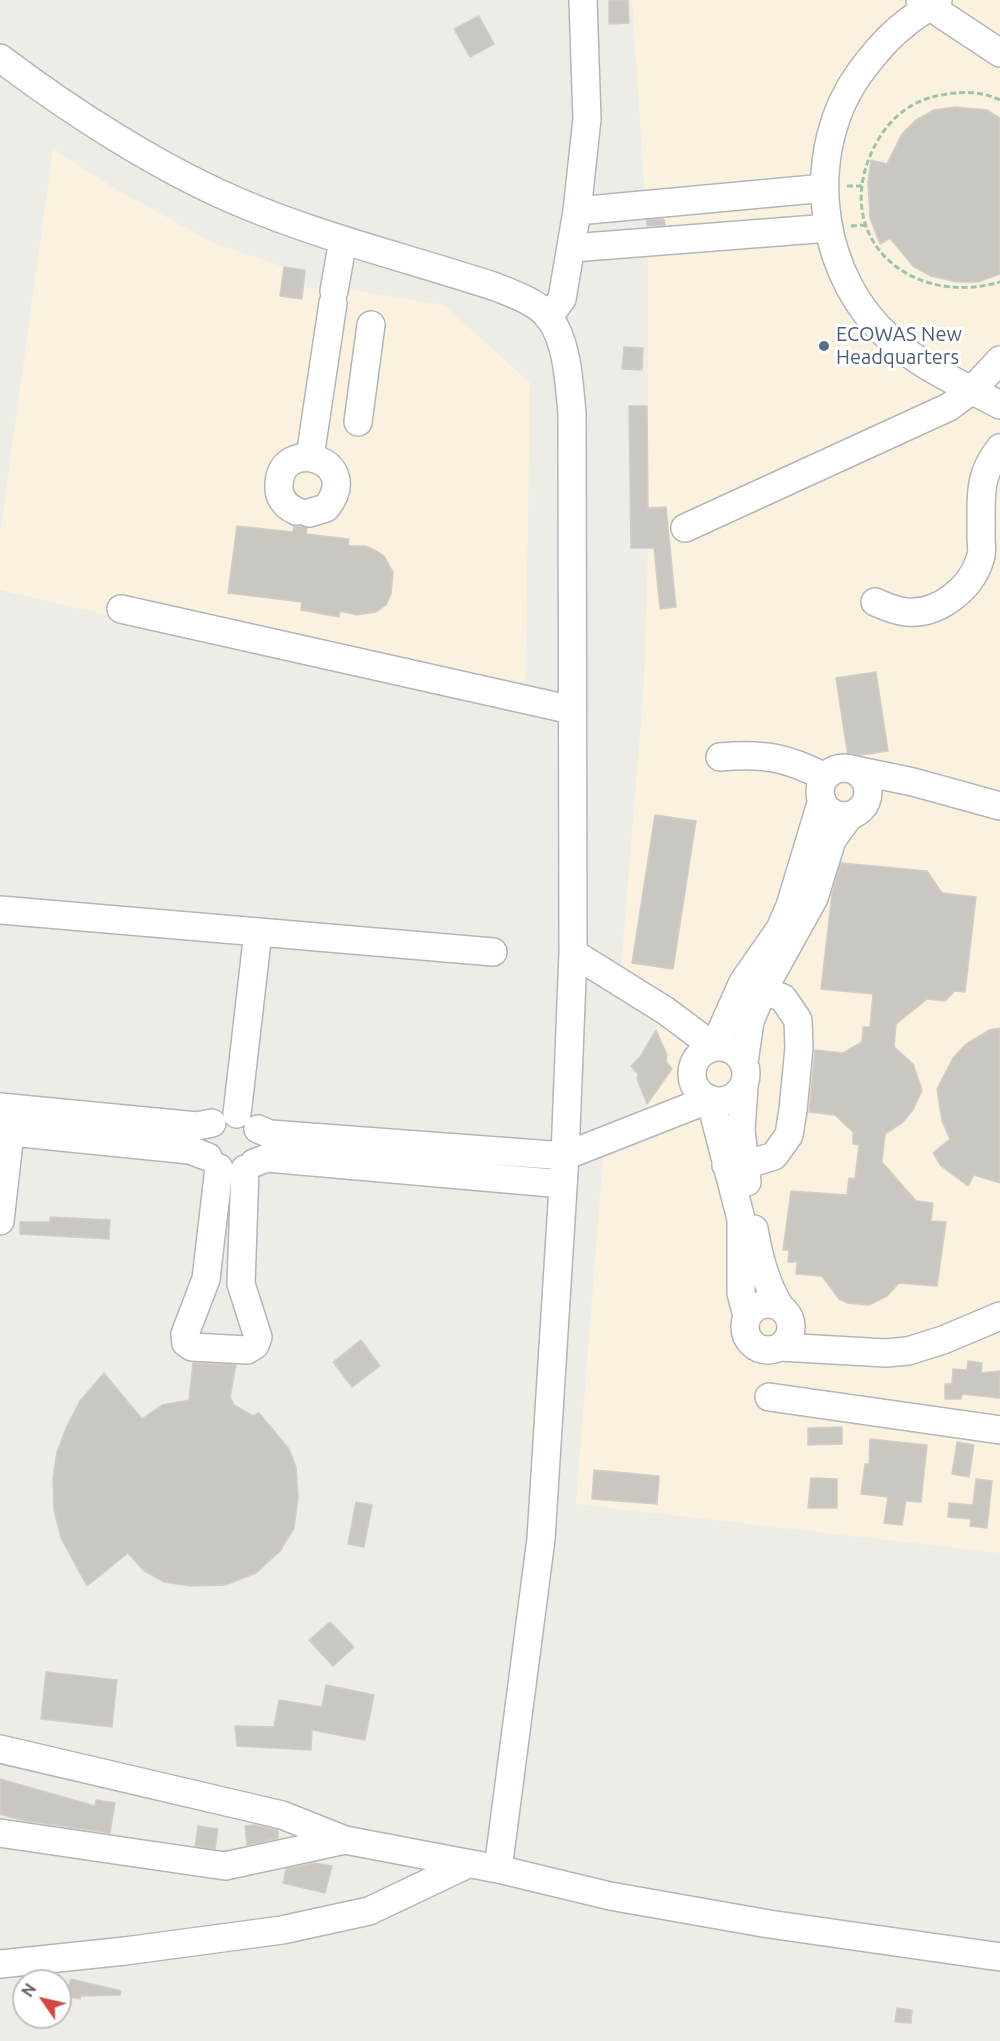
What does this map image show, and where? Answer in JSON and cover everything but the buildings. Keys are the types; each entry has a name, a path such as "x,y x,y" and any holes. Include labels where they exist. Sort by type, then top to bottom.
{"street":[{"path":"548,317 562,299 577,211 587,119 583,0"},
{"path":"1000,53 929,2 905,24 858,76 831,132 825,188 829,228 837,260 877,326 924,365 1000,405"},
{"path":"0,58 86,116 218,193 343,240 496,287 527,301 548,317 567,367 572,413 573,953 565,1156 541,1539 498,1869"},
{"path":"577,211 825,188"},
{"path":"572,248 829,228"},
{"path":"310,457 343,240"},
{"path":"358,422 371,325"},
{"path":"685,528 949,406 972,390 1000,360"},
{"path":"875,602 906,612 930,610 955,597 972,577 981,558 980,498 983,482 992,458 1000,448"},
{"path":"310,457 327,465 336,482 332,500 326,508 302,512 284,503 280,494 280,476 292,461 310,457"},
{"path":"121,609 572,710"},
{"path":"720,757 753,754 780,757 824,789"},
{"path":"1000,806 913,782 839,768 824,789 790,906 753,986 736,1165 741,1219 741,1293 747,1316 744,1331 752,1344 765,1350 780,1347 848,1349 886,1353 908,1351 943,1340 1000,1316"},
{"path":"780,1347 790,1334 785,1312 770,1290 759,1260 736,1165 710,1099 697,1088 693,1071 700,1056 714,1047 814,898 832,840 857,810 869,789 862,775 855,770"},
{"path":"824,789 825,807 836,815 857,810 881,796 901,791 940,791"},
{"path":"0,910 493,952"},
{"path":"236,1122 258,932"},
{"path":"6,1120 197,1125 236,1122 270,1134 565,1156 710,1099 725,1100 739,1092 744,1074 732,1049 714,1047 666,1011 573,953"},
{"path":"736,1165 774,1156 784,1146 789,1135 793,1110 800,1040 798,1020 783,998 753,986"},
{"path":"6,1120 190,1150 231,1164 267,1158 563,1184"},
{"path":"0,1221 6,1120"},
{"path":"236,1122 205,1139 231,1164 241,1284 258,1337 255,1346 247,1350 192,1347 186,1342 185,1334 206,1279 231,1164 261,1146 236,1122"},
{"path":"206,1279 241,1284"},
{"path":"747,1316 752,1310 765,1303 785,1312 827,1340 848,1349"},
{"path":"769,1397 1000,1430"},
{"path":"0,1749 282,1815 345,1840 498,1869 610,1896 769,1924 1000,1957"},
{"path":"0,1833 225,1866 345,1840"},
{"path":"0,1964 125,1951 282,1930 369,1911 468,1864"}],"path":[{"path":"1000,100 978,93 956,92 933,96 898,114 885,128 871,152 863,171 862,186 865,225 882,254 898,269 919,281 957,290 976,289 1000,282"},
{"path":"853,186 862,186"},
{"path":"857,226 865,225"}],"shaded area":[{"path":"632,0 1000,0 1000,1553 576,1504 603,1158 658,1137 637,1079 637,1073 631,1066 640,1057 671,1001 621,968 644,684 648,548 648,242"},
{"path":"53,149 122,193 216,244 284,267 305,270 303,287 347,292 348,289 444,305 530,383 525,712 0,590 0,534"}],"place":[{"name":"ECOWAS New Headquarters","path":"824,346"}]}
